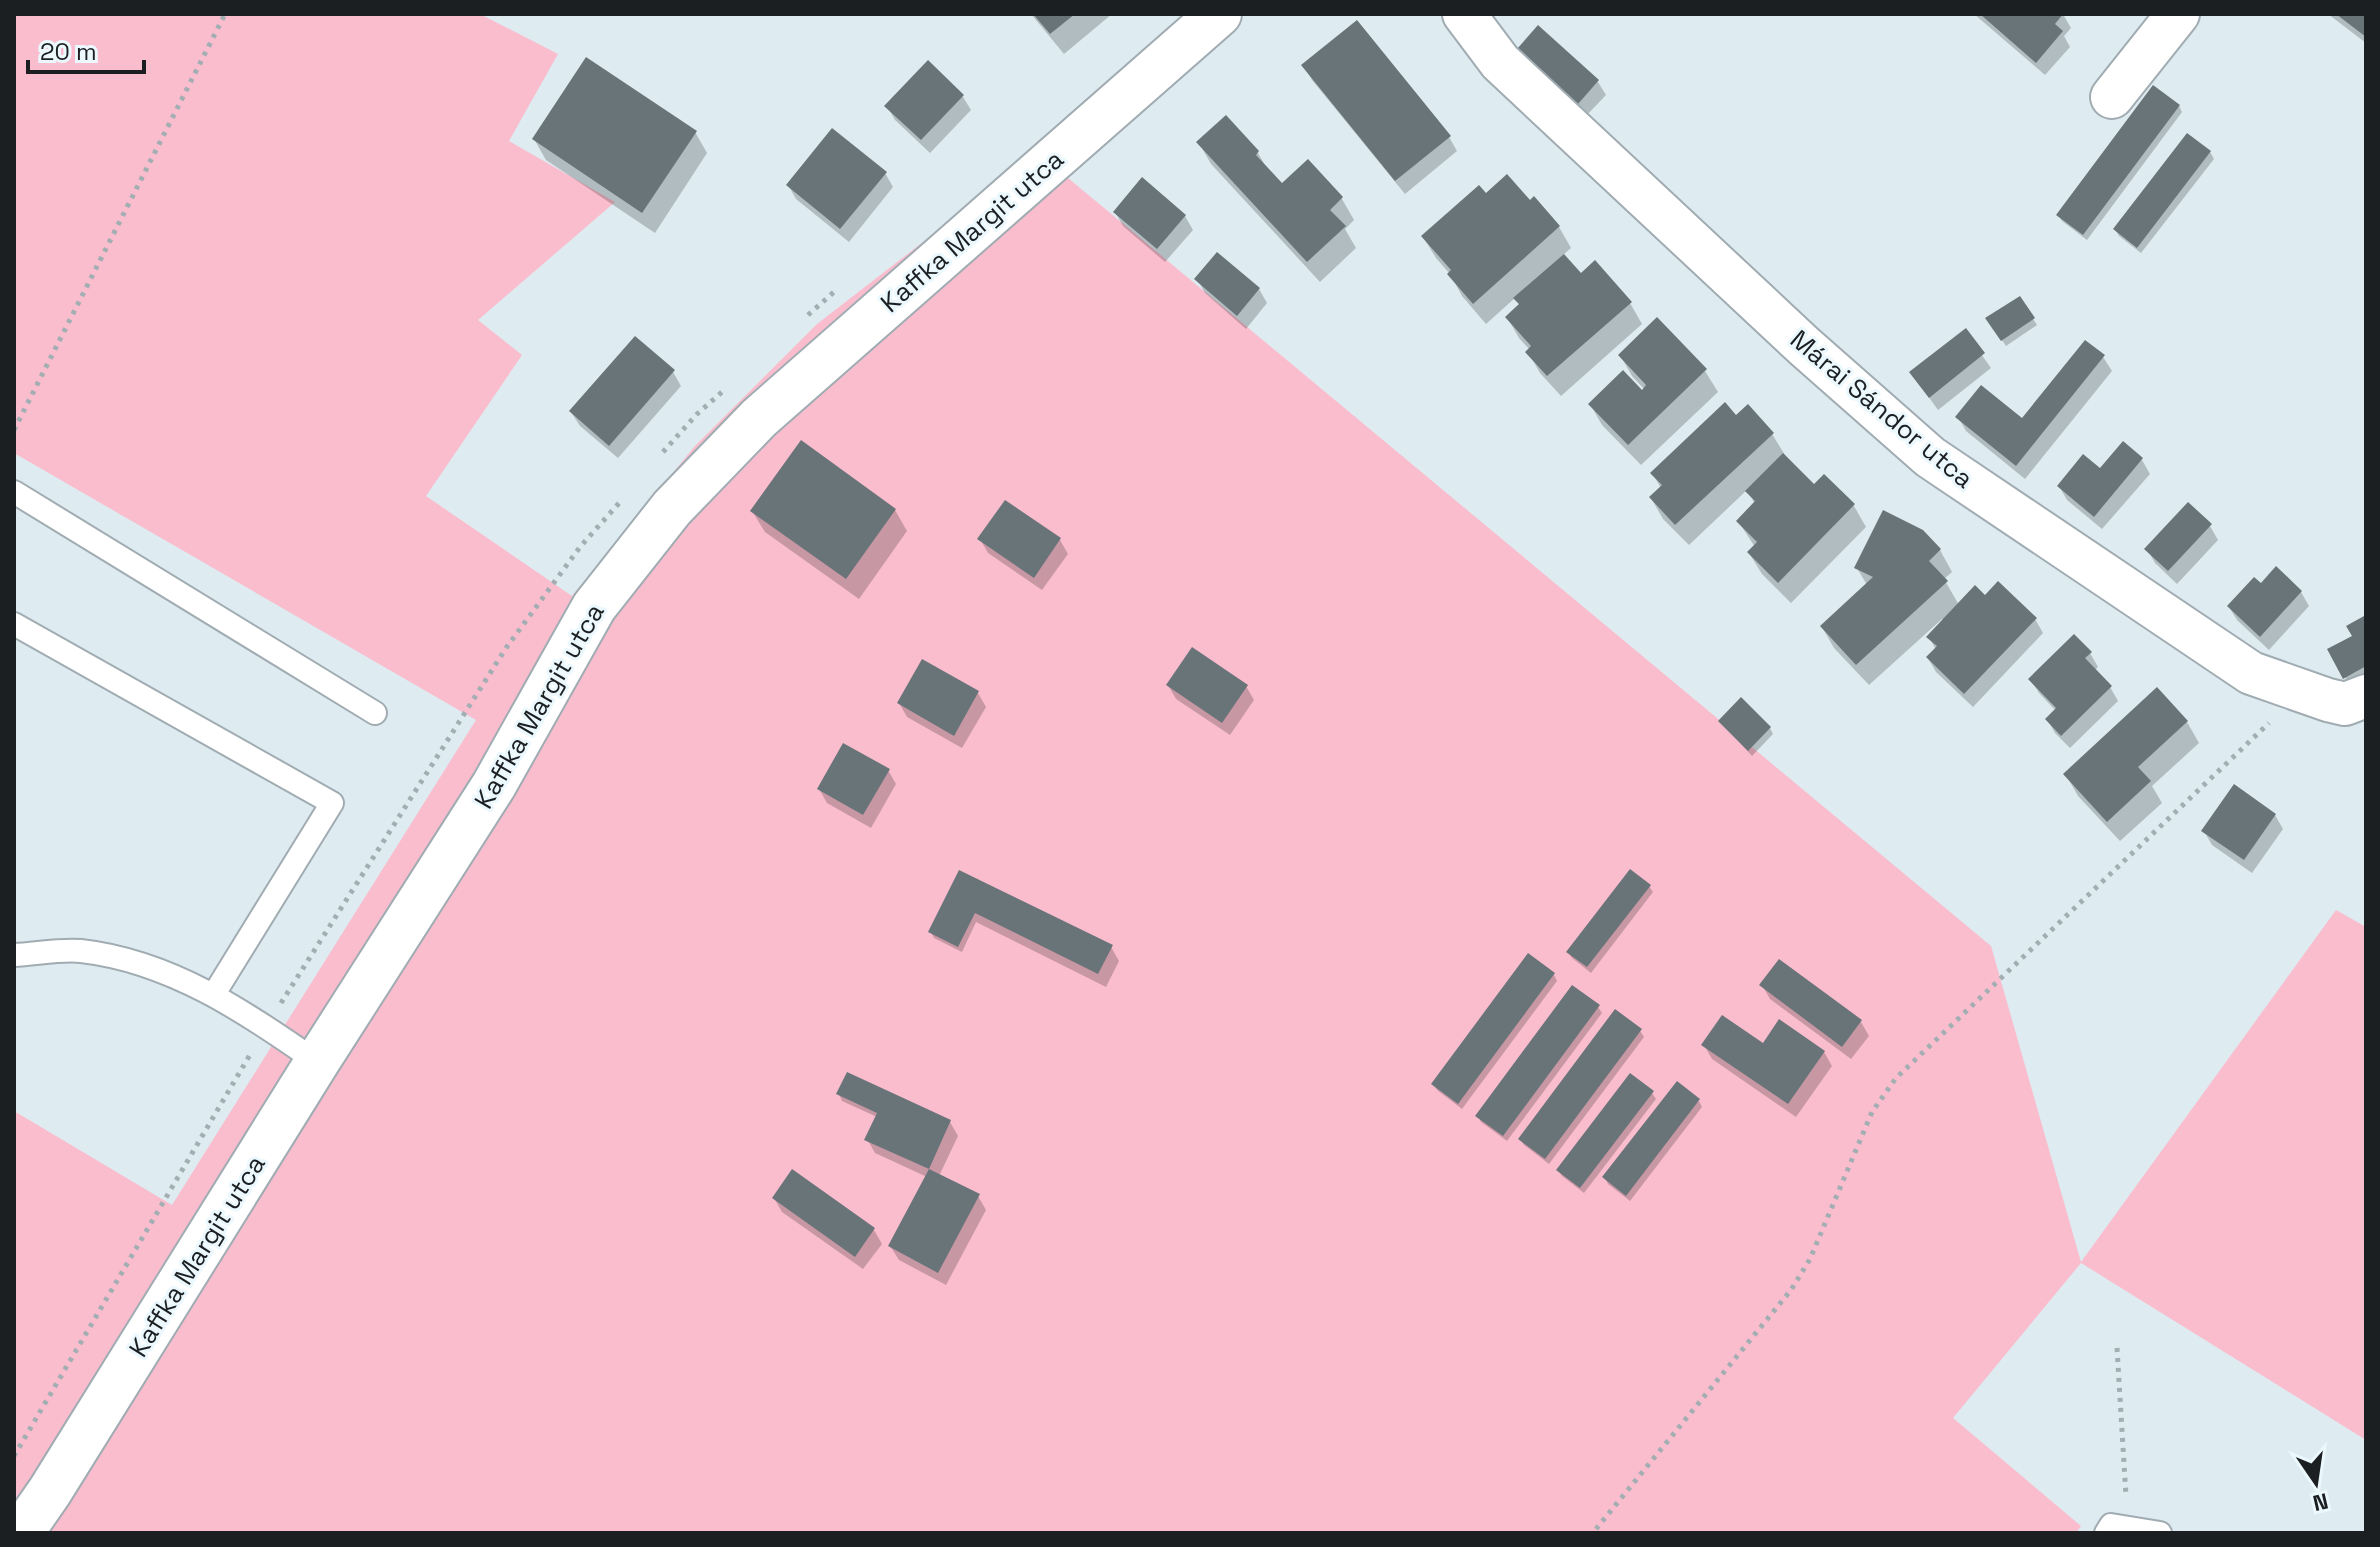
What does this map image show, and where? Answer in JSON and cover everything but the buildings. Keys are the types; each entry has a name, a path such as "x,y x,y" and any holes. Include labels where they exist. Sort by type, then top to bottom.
{"street":[{"name":"Kaffka Margit utca","path":"21,1533 494,785 594,607 672,508 759,418 1219,14"},
{"name":"Márai Sándor utca","path":"1464,14 1500,62 1804,346 1930,457 2251,673 2345,704 2366,696"},
{"path":"2112,97 2178,14"}],"lane":[{"path":"14,492 375,713"},
{"path":"14,624 332,803 214,994"},
{"path":"14,955 78,951 128,959 214,994 317,1062"},
{"path":"2109,1529 2160,1533"}],"path":[{"path":"14,430 225,14"},
{"path":"1596,1529 1791,1290 1810,1259 1872,1112 1896,1078 2278,715"},
{"path":"2109,1529 2126,1500 2117,1348"}],"shaded area":[{"path":"14,14 480,14 558,54 509,141 615,202 478,320 522,355 426,496 572,596 695,446 817,324 1038,153 1991,946 2081,1262 2336,910 2366,927 2366,1440 2081,1263 1953,1418 2081,1526 2076,1533 14,1533 14,1111 172,1205 476,720 14,453"}]}
